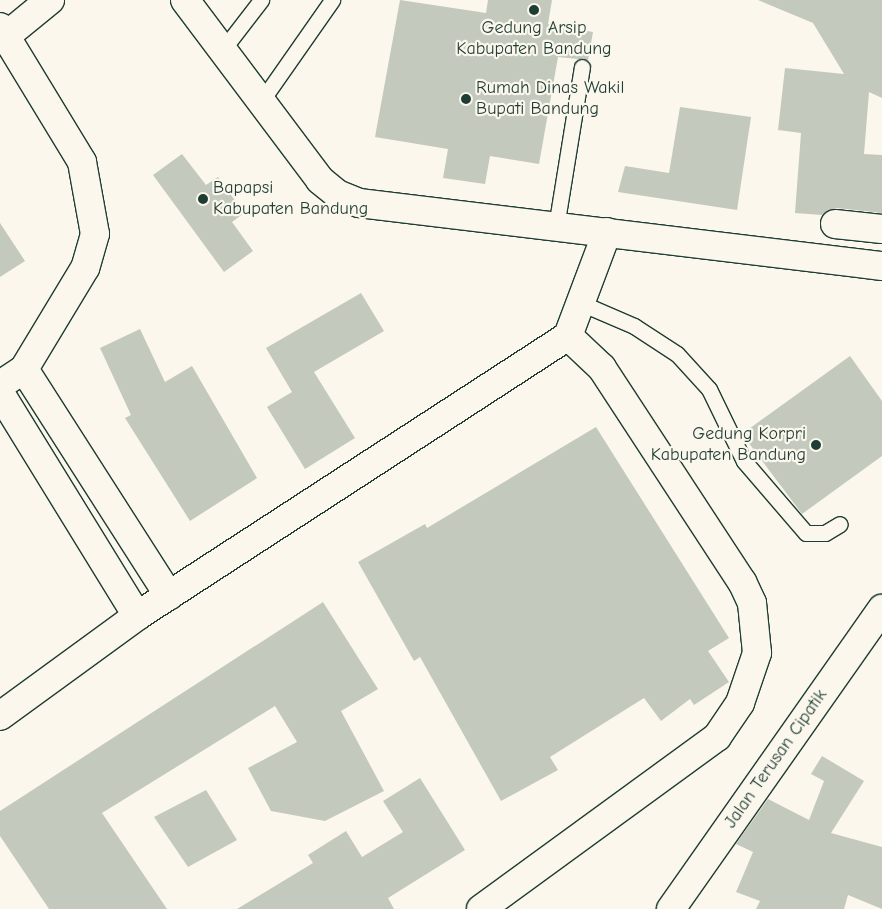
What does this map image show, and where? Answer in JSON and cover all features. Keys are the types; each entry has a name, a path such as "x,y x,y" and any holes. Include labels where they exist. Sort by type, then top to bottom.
{"street":[{"path":"0,384 24,369 85,268 95,234 82,162 3,32 50,0"},
{"path":"185,0 260,103 320,180 337,194 391,210 606,232 882,266"},
{"path":"835,224 882,230"},
{"path":"0,716 138,616 568,336 583,304 606,232"},
{"path":"481,909 717,737 740,703 757,653 752,603 742,582 602,368 568,336"},
{"path":"24,369 169,596"},
{"path":"0,393 138,616"},
{"name":"Jalan Terusan Cipatik","path":"671,909 882,609"}],"lane":[{"path":"222,52 261,0"},
{"path":"260,103 332,0"},
{"path":"556,227 582,67"},
{"path":"583,304 634,326 677,354 709,389 744,461 806,533 825,533 840,524"}],"building":[{"name":"Rumah Dinas Wakil Bupati Bandung","path":"400,0 486,13 488,0 552,0 548,24 593,32 588,60 558,57 539,164 490,156 485,184 443,178 448,149 375,137"},
{"path":"758,0 882,0 882,98 869,92 864,154 882,155 882,213 837,208 822,215 795,213 801,133 778,130 785,68 844,74 813,23"},
{"path":"680,107 751,117 737,210 618,192 625,166 669,173"},
{"name":"Bapapsi Kabupaten Bandung","path":"182,154 206,185 218,177 244,213 232,222 253,251 224,272 153,175"},
{"path":"0,223 25,261 0,277"},
{"path":"361,293 384,331 314,372 355,438 305,469 267,407 292,392 266,348"},
{"path":"140,329 165,382 192,366 257,478 190,521 125,418 131,415 100,348"},
{"name":"Gedung Korpri Kabupaten Bandung","path":"850,356 882,401 882,456 802,514 742,434"},
{"path":"596,427 729,638 708,651 729,682 694,705 690,699 661,721 644,698 550,757 558,770 501,801 420,657 414,661 358,562 425,524 427,528"},
{"path":"323,602 378,689 341,711 384,791 325,821 271,811 248,768 297,742 275,706 102,813 167,909 49,909 0,836 0,811"},
{"path":"822,756 864,781 831,833 882,847 882,909 848,895 844,909 756,909 760,901 736,892 753,852 736,844 768,799 809,820 824,781 811,774"},
{"path":"420,778 465,850 388,898 394,909 237,909 313,863 308,855 346,831 362,857 403,832 383,801"},
{"path":"206,790 237,840 188,867 154,817"}],"place":[{"name":"Gedung Arsip Kabupaten Bandung","path":"534,10"},
{"name":"Rumah Dinas Wakil Bupati Bandung","path":"466,99"},
{"name":"Bapapsi Kabupaten Bandung","path":"203,199"},
{"name":"Gedung Korpri Kabupaten Bandung","path":"816,445"}]}
